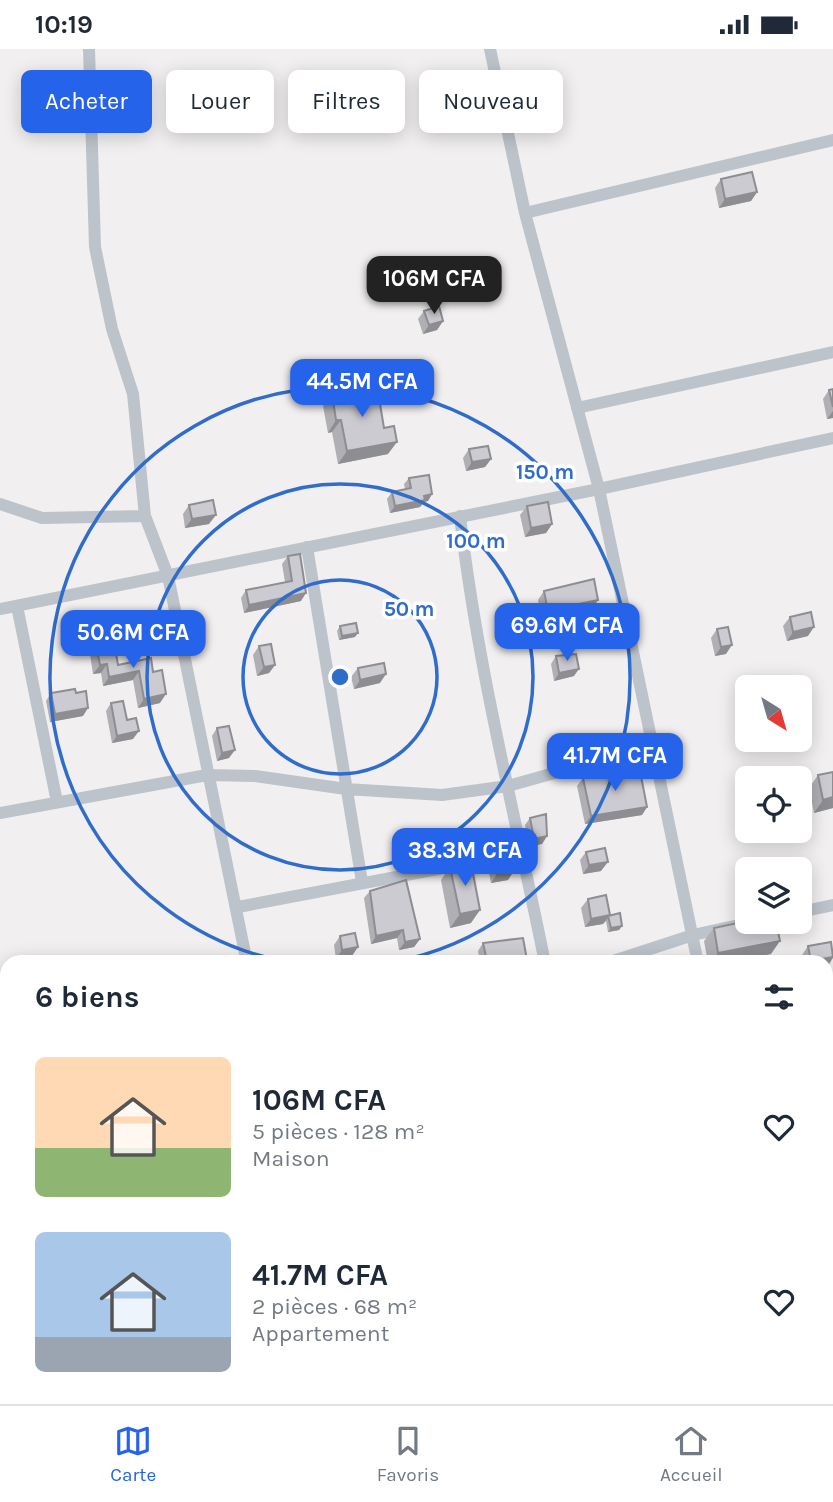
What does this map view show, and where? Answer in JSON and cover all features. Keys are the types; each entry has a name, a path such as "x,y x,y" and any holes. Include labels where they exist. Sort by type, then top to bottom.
{"street":[{"path":"89,49 95,247 112,329 133,394 145,516 167,576 207,775 238,907 246,955"},
{"path":"489,49 525,212 599,489 697,955"},
{"path":"525,212 833,140"},
{"path":"576,408 833,352"},
{"path":"0,609 599,489 833,438"},
{"path":"0,504 42,518 145,516"},
{"path":"460,516 466,564 508,786 543,955"},
{"path":"307,547 362,882"},
{"path":"17,606 57,802"},
{"path":"0,813 207,775 255,776 346,789 442,795 508,786 651,746"},
{"path":"238,907 523,853"},
{"path":"812,909 833,905"},
{"path":"632,955 693,935 735,926"}],"building":[{"path":"752,172 757,192 725,199 721,179"},
{"path":"439,306 443,321 429,325 424,311"},
{"path":"377,386 384,428 394,426 397,442 347,451 341,420 336,420 332,394"},
{"path":"833,389 833,407 829,390"},
{"path":"488,446 491,459 472,462 469,449"},
{"path":"429,475 432,494 424,496 425,500 395,506 392,492 411,488 409,478"},
{"path":"213,500 216,515 192,519 189,505"},
{"path":"548,502 552,524 531,528 527,506"},
{"path":"300,554 306,593 249,605 246,590 292,581 288,556"},
{"path":"594,579 598,600 559,608 563,630 552,632 544,591"},
{"path":"811,612 814,627 793,632 790,617"},
{"path":"356,623 358,633 342,636 340,626"},
{"path":"728,627 732,645 721,647 717,629"},
{"path":"114,641 118,665 151,658 153,672 162,670 166,694 144,699 139,671 109,677 107,664 100,665 96,645"},
{"path":"271,644 275,665 264,667 259,646"},
{"path":"576,654 579,669 559,673 556,656"},
{"path":"384,663 386,674 360,680 358,668"},
{"path":"75,689 76,693 86,691 88,708 55,714 51,693"},
{"path":"123,701 127,720 136,718 139,731 117,736 111,703"},
{"path":"229,726 235,750 222,753 217,728"},
{"path":"633,769 634,778 641,776 647,807 591,816 583,778"},
{"path":"833,772 833,797 823,800 818,775"},
{"path":"546,814 547,836 534,839 530,818"},
{"path":"605,848 608,862 589,865 586,852"},
{"path":"512,860 514,871 497,874 495,864"},
{"path":"471,863 480,910 460,914 450,867"},
{"path":"406,880 420,939 405,942 403,930 376,936 370,891"},
{"path":"606,895 610,915 591,919 588,899"},
{"path":"620,913 622,926 611,928 608,916"},
{"path":"735,924 735,934 779,934 780,941 718,953 714,928"},
{"path":"355,933 358,947 342,950 340,936"},
{"path":"523,938 526,955 486,955 483,943"},
{"path":"831,942 833,955 810,955 808,946"}]}
